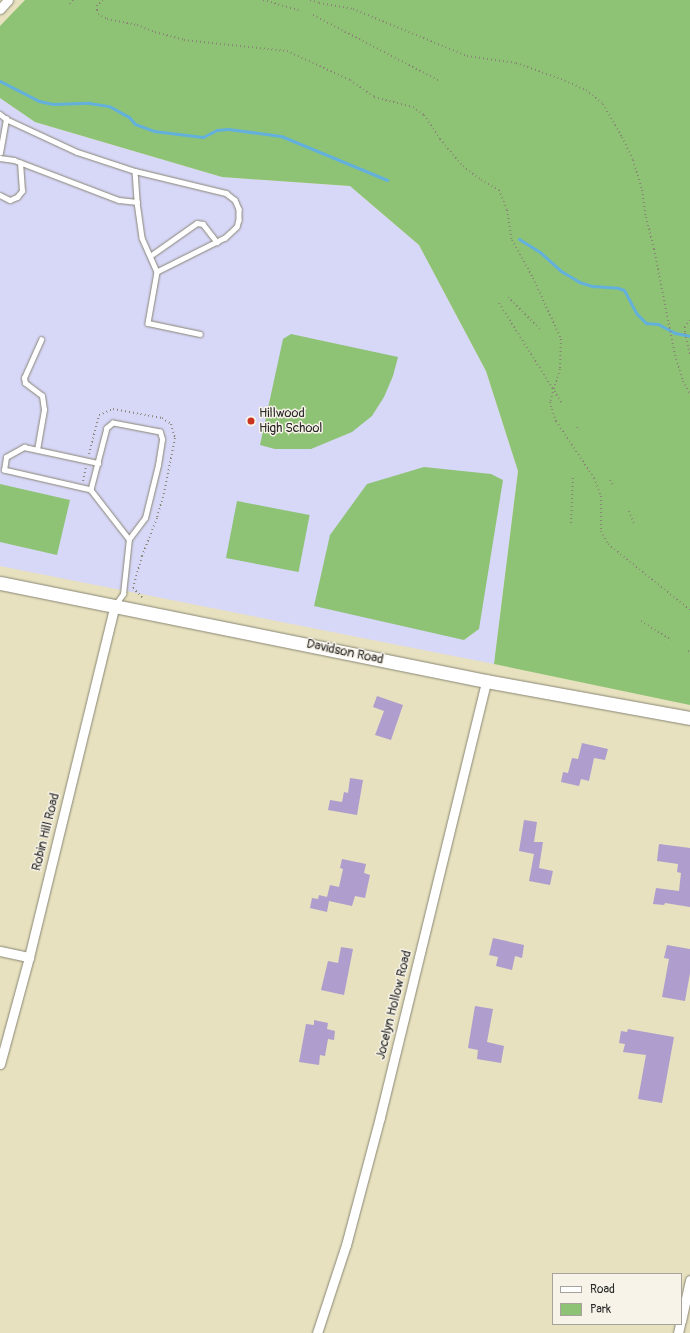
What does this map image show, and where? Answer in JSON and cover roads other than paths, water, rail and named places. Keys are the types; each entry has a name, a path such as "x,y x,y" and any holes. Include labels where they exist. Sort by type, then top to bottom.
{"street":[{"path":"0,9 8,0"},
{"name":"Davidson Road","path":"0,583 486,681 690,718"},
{"name":"Robin Hill Road","path":"0,1064 29,957 115,605"},
{"name":"Jocelyn Hollow Road","path":"317,1333 346,1245 380,1117 486,681"},
{"path":"0,951 29,957"},
{"path":"682,1318 690,1280"}],"lane":[{"path":"0,114 6,119 77,152 135,171 226,193 235,200 239,209 239,220 237,227 226,238 157,272"},
{"path":"0,153 6,119"},
{"path":"0,158 20,163 119,200 137,202"},
{"path":"0,195 10,200 17,197 22,191 20,163"},
{"path":"135,171 137,202 142,238 157,272 148,323 200,334"},
{"path":"150,256 197,223 203,224 217,242"},
{"path":"37,450 44,410 42,396 25,383 24,378 41,340"},
{"path":"91,490 107,428 113,423 160,432 162,439 158,465 145,518 129,539 123,594 115,605"},
{"path":"98,463 24,447 6,457 4,470 91,490 129,539"}],"waterway":[{"path":"0,81 39,101 53,104 89,103 109,106 129,117 135,124 154,131 203,137 217,130 228,129 281,136 387,180"},
{"path":"519,239 541,253 561,271 579,282 592,286 618,288 624,290 637,314 646,323 658,324 675,333 690,336"}],"place":[{"name":"Hillwood High School","path":"251,421"}]}
